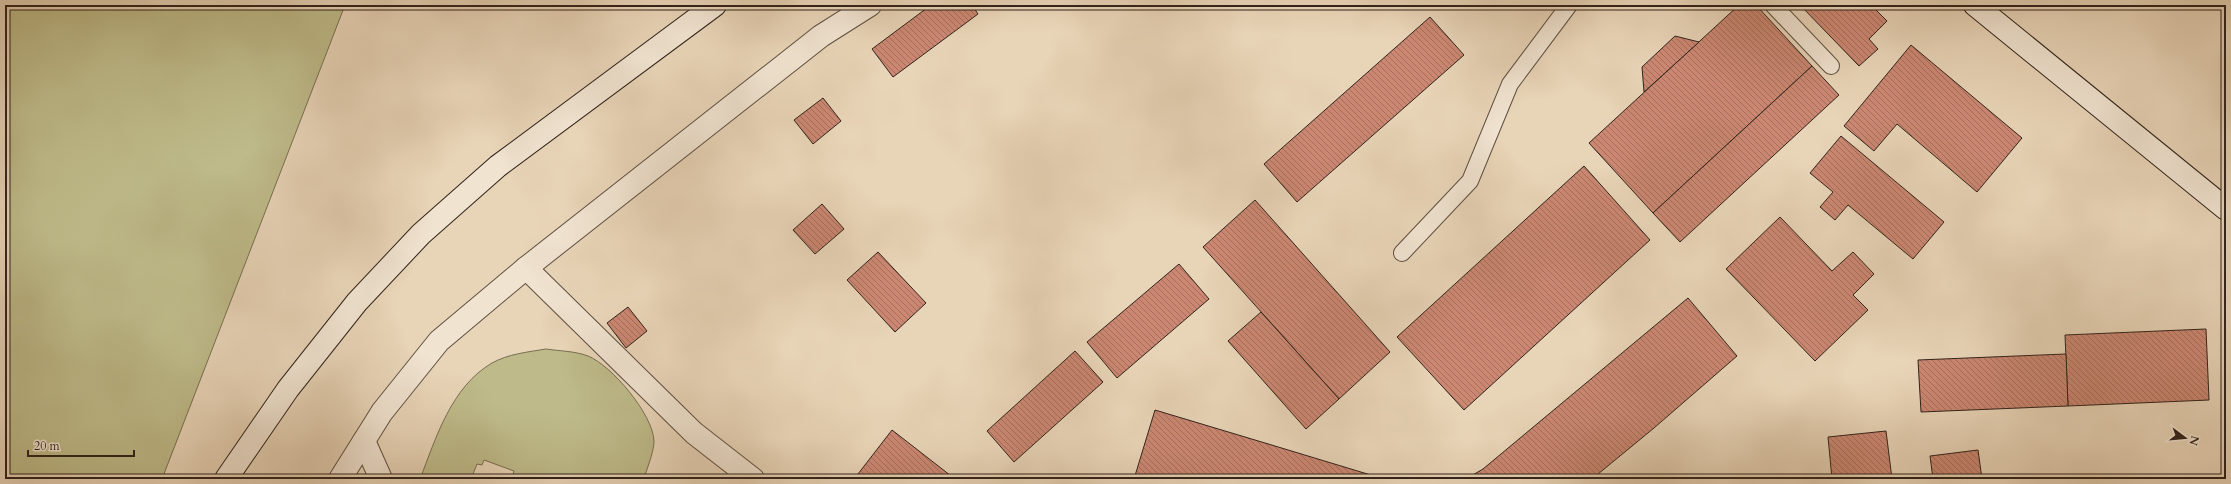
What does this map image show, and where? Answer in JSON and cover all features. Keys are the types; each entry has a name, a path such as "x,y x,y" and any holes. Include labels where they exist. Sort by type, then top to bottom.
{"street":[{"path":"226,479 288,389 357,302 421,234 498,166 715,5"},
{"path":"340,479 382,412 439,341 526,268 821,36 870,5"},
{"path":"1975,5 2226,209"},
{"path":"526,268 694,433 753,479"},
{"path":"364,441 382,479"}],"lane":[{"path":"1402,253 1470,181 1510,84 1569,5"},
{"path":"1773,5 1831,66"}],"shaded area":[{"path":"5,5 345,5 162,479 5,479"},
{"path":"546,349 583,354 597,361 619,380 639,405 652,430 654,441 652,455 644,479 514,479 512,478 514,471 484,460 482,465 477,464 471,479 420,479 439,431 455,399 466,385 478,373 498,360 518,354"}],"building":[{"path":"931,5 972,5 978,14 893,77 872,49"},
{"path":"1739,5 1756,5 1812,66 1653,213 1589,143"},
{"path":"1800,5 1871,5 1887,21 1869,39 1878,49 1859,66"},
{"path":"1430,17 1464,55 1297,202 1264,164"},
{"path":"1675,36 1699,42 1644,92 1642,67"},
{"path":"1911,45 2022,138 1977,192 1897,124 1874,151 1844,126"},
{"path":"1812,66 1839,95 1680,242 1653,213"},
{"path":"823,98 841,121 813,144 794,120"},
{"path":"1841,136 1944,222 1913,259 1848,205 1835,220 1820,207 1833,192 1810,173"},
{"path":"1584,166 1650,240 1464,410 1397,337"},
{"path":"1255,200 1390,352 1339,399 1203,247"},
{"path":"822,204 844,229 815,254 793,230"},
{"path":"1780,217 1832,271 1853,252 1874,274 1853,295 1868,310 1815,361 1726,269"},
{"path":"878,252 926,303 895,332 847,280"},
{"path":"1179,264 1209,299 1117,378 1087,342"},
{"path":"1688,298 1737,356 1654,428 1592,479 1466,479 1483,469"},
{"path":"628,307 647,331 626,348 607,323"},
{"path":"1261,312 1339,399 1306,429 1228,341"},
{"path":"2206,329 2209,400 2068,406 2065,335"},
{"path":"1075,351 1103,382 1014,462 987,431"},
{"path":"2066,354 2068,406 1921,412 1918,360"},
{"path":"1155,410 1265,443 1384,479 1134,479"},
{"path":"892,430 955,479 865,479 858,474"},
{"path":"1886,431 1892,479 1832,479 1828,437"},
{"path":"1978,450 1982,479 1933,479 1930,456"}]}
